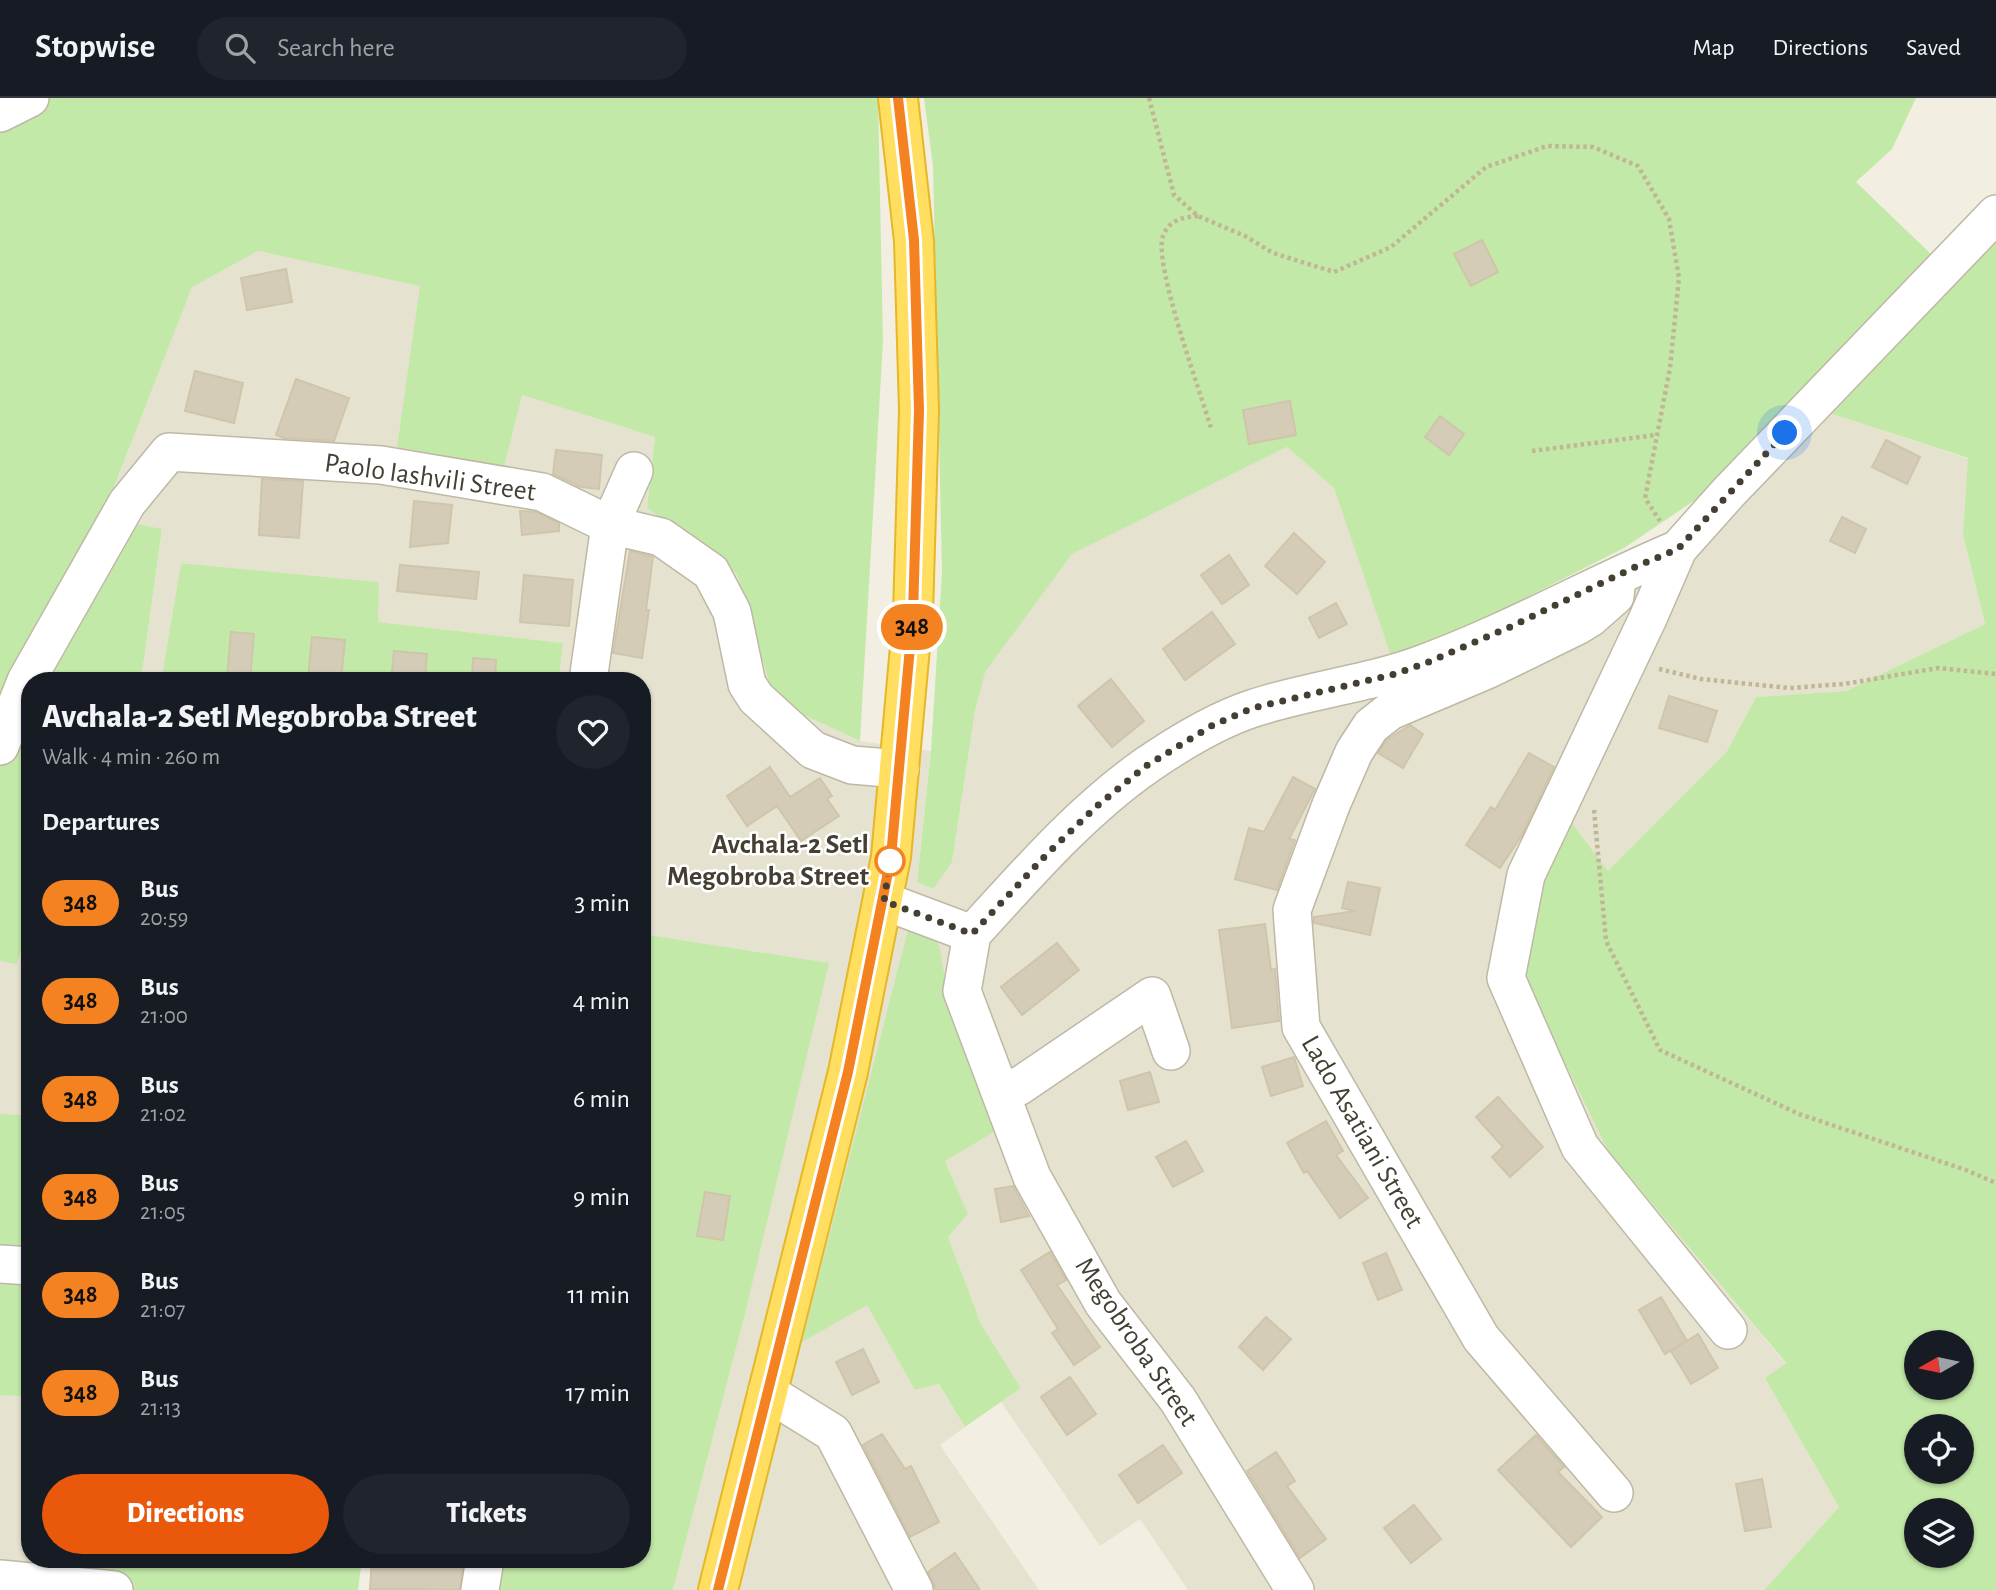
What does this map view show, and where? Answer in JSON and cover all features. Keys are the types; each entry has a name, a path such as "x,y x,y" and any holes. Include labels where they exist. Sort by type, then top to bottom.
{"highway":[{"path":"718,1590 848,1072 891,857 913,614 919,410 914,240 898,98"}],"street":[{"path":"0,113 30,98"},
{"path":"1728,1330 1580,1146 1506,978 1526,876 1678,549 1728,493 1996,214"},
{"name":"Paolo Iashvili Street","path":"31,672 127,503 169,452 381,465 542,492 610,525 661,537 711,572 732,612 747,684 755,698 813,750 852,765 900,769"},
{"path":"589,672 610,525 634,471"},
{"path":"884,901 972,934 1046,855 1097,806 1146,766 1213,725 1253,708 1395,674 1426,663 1678,549"},
{"name":"Lado Asatiani Street","path":"1614,1493 1481,1338 1300,1027 1292,910 1354,752 1371,726 1390,711 1489,669 1590,618 1615,596 1617,577"},
{"name":"Paolo Iashvili Street","path":"0,746 21,694"},
{"name":"Megobroba Street","path":"972,934 962,991 1032,1177 1103,1303 1178,1400 1295,1590"},
{"path":"998,1087 1018,1087 1152,996 1171,1051"},
{"path":"0,1264 21,1265"},
{"path":"767,1392 832,1433 914,1590"},
{"path":"480,1590 484,1568"},
{"path":"0,1579 114,1590"}],"path":[{"path":"1149,98 1174,195 1198,216 1245,236 1273,253 1334,272 1391,247 1486,167 1547,146 1593,147 1638,166 1669,219 1679,278 1670,368 1645,498 1678,549"},
{"path":"1198,216 1179,218 1171,225 1163,236 1161,256 1211,428"},
{"path":"1532,451 1656,435"},
{"path":"1628,661 1701,679 1789,688 1844,684 1938,668 1996,674"},
{"path":"1594,804 1606,941 1660,1050 1799,1114 1966,1170 1996,1183"}],"shaded area":[{"path":"258,251 421,286 397,447 522,395 655,437 647,508 737,574 775,702 860,741 931,751 917,882 932,889 952,862 975,711 984,672 1072,554 1287,447 1334,488 1394,664 1572,576 1597,614 1826,412 1969,459 1963,534 1985,624 1846,691 1756,697 1727,751 1608,871 1568,819 1540,1017 1608,1151 1786,1364 1765,1378 1839,1507 1764,1590 1188,1590 1140,1519 1100,1546 1001,1402 1021,1388 981,1324 948,1237 968,1214 945,1161 911,919 803,1341 867,1304 915,1390 939,1384 965,1427 940,1445 1039,1590 673,1590 745,1314 828,963 651,935 651,672 560,672 563,643 377,622 379,582 181,563 163,672 142,672 162,530 102,519 192,286"},
{"path":"21,953 21,1115 0,1114 0,961 18,963"},
{"path":"0,1395 21,1396 21,1568 42,1568 39,1590 0,1590"}],"green space":[{"path":"0,98 878,98 883,341 860,741 775,702 737,574 647,508 655,437 522,395 504,467 397,447 420,286 258,251 192,287 102,518 162,529 142,672 21,672 21,952 17,964 0,961"},
{"path":"924,98 1916,98 1892,149 1856,182 1933,256 1996,231 1996,1590 1764,1590 1839,1507 1765,1378 1786,1363 1608,1151 1540,1017 1521,967 1538,881 1568,818 1608,871 1727,751 1756,697 1846,691 1985,624 1963,534 1968,458 1826,412 1624,548 1394,665 1334,488 1287,447 1072,554 985,672 975,711 952,862 933,889 917,882 931,751 942,572 933,166"},
{"path":"181,563 379,582 378,622 563,643 560,672 163,672"},
{"path":"911,918 926,925 939,945 947,990 999,1129 945,1161 968,1214 948,1237 981,1324 1021,1388 965,1427 939,1384 915,1390 867,1305 802,1342"},
{"path":"651,935 829,963 745,1314 673,1590 499,1590 503,1568 651,1568"},
{"path":"0,1114 21,1115 21,1396 0,1395"},
{"path":"42,1568 361,1568 358,1590 39,1590"}],"building":[{"path":"1482,240 1498,272 1471,286 1454,254"},
{"path":"286,269 292,302 247,310 241,278"},
{"path":"195,371 243,383 234,423 185,411"},
{"path":"296,379 349,398 334,441 284,438 276,435"},
{"path":"1290,401 1296,435 1249,444 1243,410"},
{"path":"1440,416 1464,434 1449,455 1425,437"},
{"path":"1886,440 1920,457 1907,484 1872,467"},
{"path":"556,450 602,455 599,489 581,487 553,474"},
{"path":"262,479 303,481 299,538 259,535"},
{"path":"414,501 452,505 448,543 410,547"},
{"path":"520,511 536,512 559,523 559,531 522,535"},
{"path":"1842,517 1866,529 1855,553 1830,541"},
{"path":"1294,533 1325,562 1297,594 1265,566"},
{"path":"630,551 653,557 642,658 613,653"},
{"path":"1229,555 1249,585 1222,604 1201,575"},
{"path":"400,565 479,572 476,599 397,591"},
{"path":"524,575 573,580 569,626 520,622"},
{"path":"1336,603 1347,624 1319,638 1309,618"},
{"path":"1212,612 1235,644 1185,680 1163,649"},
{"path":"231,632 254,634 251,672 228,672"},
{"path":"312,637 345,640 342,672 309,672"},
{"path":"394,651 427,654 426,672 392,672"},
{"path":"473,658 496,660 495,672 472,672"},
{"path":"1111,679 1144,721 1112,747 1078,706"},
{"path":"1669,696 1717,711 1707,742 1659,728"},
{"path":"1410,725 1423,734 1403,768 1378,753 1387,740"},
{"path":"1529,753 1554,767 1522,835 1500,868 1466,845 1491,807 1495,810"},
{"path":"770,767 790,797 820,778 832,796 827,799 839,816 801,841 777,806 747,826 727,796"},
{"path":"1293,777 1315,789 1289,839 1295,840 1277,890 1235,879 1249,828 1264,832"},
{"path":"1348,882 1380,888 1370,935 1314,923 1314,917 1355,911 1342,908"},
{"path":"1265,924 1271,970 1275,969 1279,1021 1232,1028 1219,930"},
{"path":"1057,943 1079,970 1022,1015 1001,987"},
{"path":"1294,1057 1303,1086 1271,1096 1262,1067"},
{"path":"1150,1072 1159,1102 1128,1110 1120,1081"},
{"path":"1498,1097 1543,1147 1510,1177 1492,1157 1503,1147 1476,1117"},
{"path":"1326,1121 1343,1151 1336,1155 1368,1198 1340,1218 1307,1171 1304,1173 1287,1143"},
{"path":"1186,1141 1203,1171 1173,1187 1156,1157"},
{"path":"1013,1186 1029,1216 1001,1222 995,1189"},
{"path":"705,1192 730,1196 723,1240 697,1236"},
{"path":"1050,1252 1066,1280 1057,1285 1100,1347 1074,1365 1052,1333 1058,1329 1021,1270"},
{"path":"1386,1253 1402,1290 1378,1300 1363,1263"},
{"path":"1661,1297 1687,1341 1698,1334 1718,1368 1691,1384 1671,1351 1686,1341 1665,1354 1639,1310"},
{"path":"1266,1317 1291,1339 1263,1370 1239,1347"},
{"path":"863,1349 879,1382 852,1395 836,1362"},
{"path":"1070,1377 1096,1414 1067,1435 1041,1397"},
{"path":"882,1434 905,1469 911,1466 939,1522 910,1537 863,1445"},
{"path":"1536,1435 1564,1467 1558,1472 1602,1517 1571,1547 1498,1470"},
{"path":"1163,1445 1182,1473 1138,1503 1119,1475"},
{"path":"1276,1452 1295,1481 1287,1486 1326,1539 1300,1558 1247,1471"},
{"path":"1762,1479 1771,1527 1745,1531 1736,1484"},
{"path":"1414,1505 1441,1539 1411,1563 1384,1528"},
{"path":"955,1553 980,1590 936,1590 928,1572"},
{"path":"371,1568 463,1568 460,1590 370,1589"}],"bus line":[{"name":"348","path":"718,1590 848,1072 891,857 913,614 919,410 914,240 898,98"}],"place":[{"name":"Avchala-2 Setl Megobroba Street","path":"890,861"}],"route":[{"path":"890,861 884,901 972,934 1046,855 1097,806 1146,766 1213,725 1253,708 1395,674 1426,663 1678,549 1785,433"}]}
